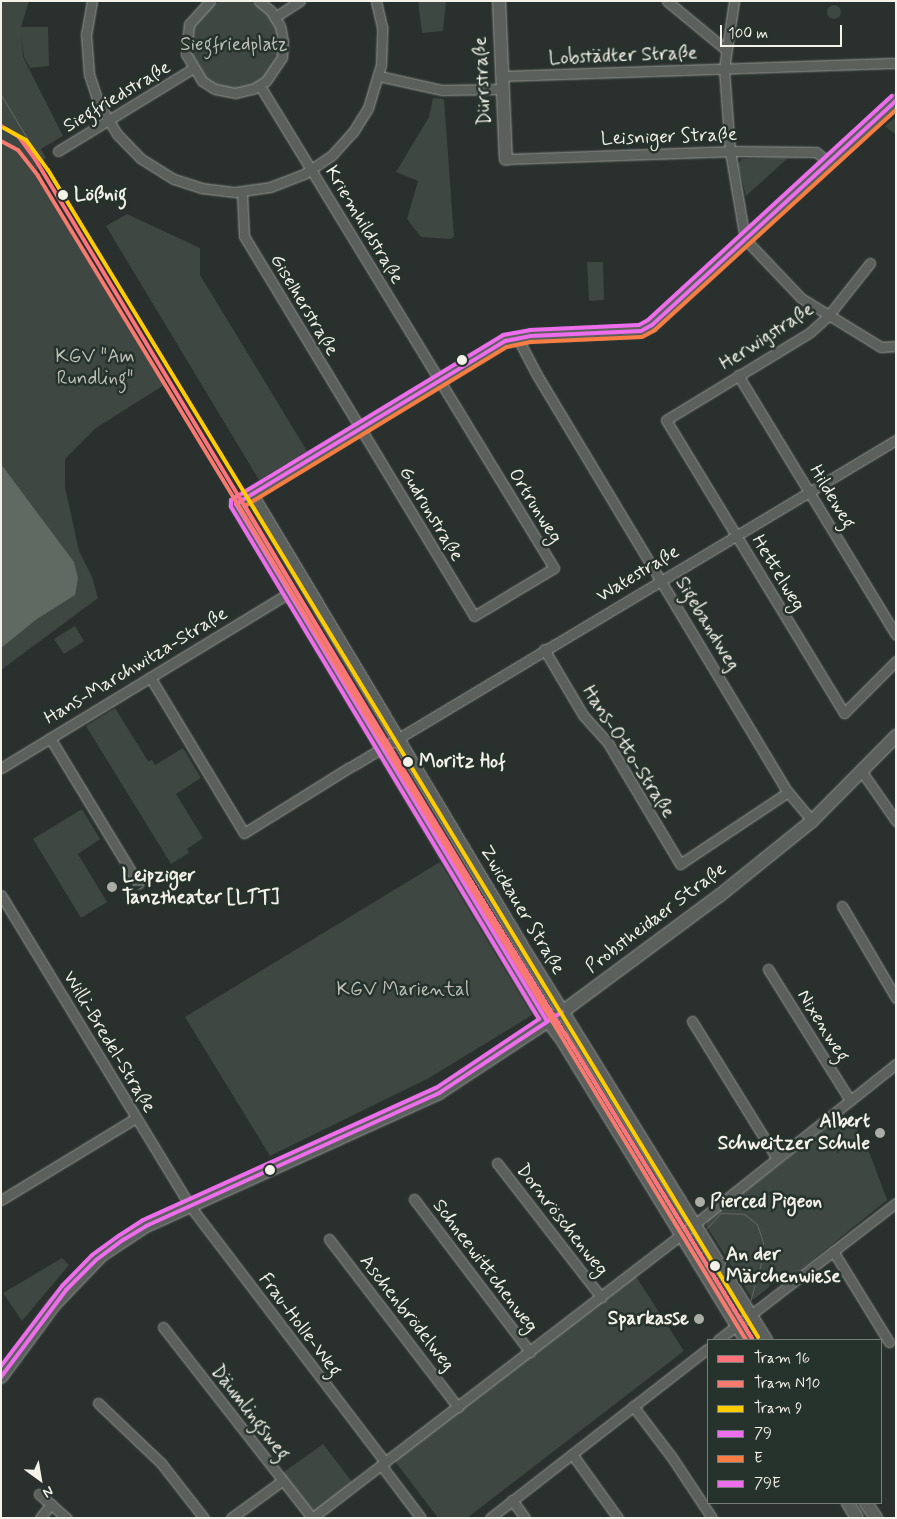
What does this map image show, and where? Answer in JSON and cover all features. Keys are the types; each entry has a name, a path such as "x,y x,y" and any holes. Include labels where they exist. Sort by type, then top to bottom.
{"main road":[{"name":"Dürrstraße","path":"498,1 506,159"},
{"path":"252,495 440,381 517,337 641,331 896,101"},
{"name":"Zwickauer Straße","path":"745,1339 736,1327 566,1046 547,1021 381,748 236,504 252,495 562,1012 765,1339"},
{"name":"Probstheidaer Straße","path":"1,1377 54,1304 82,1272 123,1240 190,1206 439,1093 562,1012 648,951 812,821 896,736"},
{"path":"849,1504 857,1518"},
{"path":"867,1504 876,1518"}],"street":[{"path":"92,1 86,34 87,62 94,94 108,122 136,154 174,179 212,190 242,192 279,185 311,170 338,149 356,128 368,108 379,76 383,41 376,1"},
{"path":"209,1 197,12 187,31 186,49 192,69 202,81 222,91 241,92 260,86 275,71 283,52 283,36 275,17 259,1"},
{"path":"275,17 300,1"},
{"path":"667,1 725,49"},
{"path":"734,1 725,49 724,69 730,151 745,239 801,298 881,347 896,346"},
{"name":"Lobstädter Straße","path":"502,76 896,63"},
{"name":"Siegfriedstraße","path":"58,151 192,69"},
{"path":"379,76 442,90 502,89"},
{"name":"Kriemhildstraße","path":"260,86 440,381"},
{"name":"Leisniger Straße","path":"506,159 730,151 816,152 829,162"},
{"name":"Giselherstraße","path":"242,192 244,236 361,429"},
{"name":"Herwigstraße","path":"666,420 809,333 828,316 870,263"},
{"name":"Sigebandweg","path":"517,337 788,792 812,821"},
{"name":"Hildeweg","path":"738,375 896,635"},
{"name":"Ortrunweg","path":"440,381 554,568 474,616"},
{"name":"Hettelweg","path":"666,420 844,713 896,661"},
{"name":"Gudrunstraße","path":"361,429 474,616"},
{"name":"Watestraße","path":"150,677 244,833 398,737 896,440"},
{"name":"Hans-Marchwitza-Straße","path":"1,768 289,593"},
{"name":"Hans-Otto-Straße","path":"544,649 583,715 608,743 680,864 788,792"},
{"path":"50,738 138,883"},
{"path":"862,772 896,821"},
{"name":"Willi-Bredel-Straße","path":"1,895 190,1206"},
{"path":"842,906 896,998"},
{"name":"Nixenweg","path":"768,969 850,1100"},
{"path":"692,1021 776,1156"},
{"path":"312,1518 601,1297 693,1225 776,1156 896,1064"},
{"path":"1,1200 136,1118"},
{"name":"Dornröschenweg","path":"497,1163 601,1297"},
{"name":"Schneewittchenweg","path":"414,1199 530,1352"},
{"path":"719,1339 896,1202"},
{"name":"Frau-Holle-Weg","path":"190,1206 383,1464"},
{"name":"Aschenbrödelweg","path":"329,1239 458,1406"},
{"path":"833,1251 889,1342"},
{"name":"Däumlingsweg","path":"163,1327 312,1518"},
{"path":"490,1518 707,1349"},
{"path":"98,1403 161,1464 204,1518"},
{"path":"633,1406 671,1456 712,1518"},
{"path":"572,1454 618,1518"},
{"path":"383,1464 421,1518"},
{"path":"231,1518 282,1481"},
{"path":"39,1494 67,1518"},
{"path":"512,1500 525,1518"},
{"path":"40,1518 51,1504"}],"green space":[{"name":"Siegfriedplatz","path":"235,-1 252,3 267,12 276,27 280,44 276,61 267,76 252,85 235,89 218,85 203,76 194,61 190,44 194,27 203,12 218,3"},
{"name":"KGV \"Am Rundling\"","path":"1,1 29,1 21,27 48,27 49,66 30,68 24,57 21,35 23,57 63,136 41,149 46,158 38,163 37,170 164,385 96,428 65,459 65,487 79,551 92,577 98,598 1,670"},
{"path":"418,1 446,1 443,31 422,33"},
{"path":"831,5 837,5 841,12 837,19 831,19 827,15 827,9"},
{"path":"433,98 444,99 454,237 450,239 421,237 407,219 418,181 396,172 429,117"},
{"path":"896,117 896,135 885,126"},
{"path":"788,158 746,196 738,164 742,159"},
{"path":"127,214 200,248 200,275 307,451 259,480 106,226"},
{"path":"587,262 603,262 604,300 589,301"},
{"path":"75,626 84,641 64,654 54,639"},
{"path":"115,708 148,761 152,760 155,765 183,748 201,778 176,794 203,838 187,849 189,853 171,864 86,726"},
{"path":"82,809 100,839 78,854 107,902 81,918 33,839"},
{"name":"KGV Mariental","path":"440,862 532,1015 429,1078 270,1156 185,1017"},
{"path":"843,1115 853,1124 870,1154 887,1200 790,1278 784,1275 753,1300 706,1225 708,1220"},
{"path":"62,1258 69,1265 22,1321 3,1293"},
{"path":"635,1275 684,1351 467,1518 438,1518 394,1460"},
{"path":"323,1444 353,1483 315,1512 281,1474"}],"shaded area":[{"path":"1,464 74,562 78,578 75,595 37,619 1,648"}],"tram line":[{"path":"1,95 62,196"},
{"name":"16","path":"1,126 19,137 35,159 469,878 752,1339"},
{"name":"9","path":"4,128 26,140 48,170 758,1337"},
{"name":"N10","path":"1,141 18,150 38,176 745,1339"},
{"path":"702,1256 703,1232 721,1213 744,1214 757,1224 763,1242 761,1263 747,1312 753,1333"}],"transit line":[{"name":"79E","path":"1,1366 62,1286 92,1255 143,1220 436,1088 539,1019 231,507 231,500 503,335 530,330 639,325 648,320 892,96"},
{"name":"79","path":"547,1021 236,504 505,341 530,336 641,331 652,325 896,101"},
{"name":"E","path":"751,1337 565,1034 541,1002 245,506 507,347 531,342 642,337 655,330 896,110"},
{"name":"79","path":"1,1377 66,1290 96,1260 123,1240 146,1226 439,1093 562,1012"}],"place":[{"name":"Lößnig","path":"63,195"},
{"name":"Moritz Hof","path":"408,762"},
{"name":"Leipziger Tanztheater [LTT]","path":"112,887"},
{"name":"Albert Schweitzer Schule","path":"880,1133"},
{"name":"Pierced Pigeon","path":"700,1202"},
{"name":"An der Märchenwiese","path":"715,1266"},
{"name":"Sparkasse","path":"699,1319"}]}
